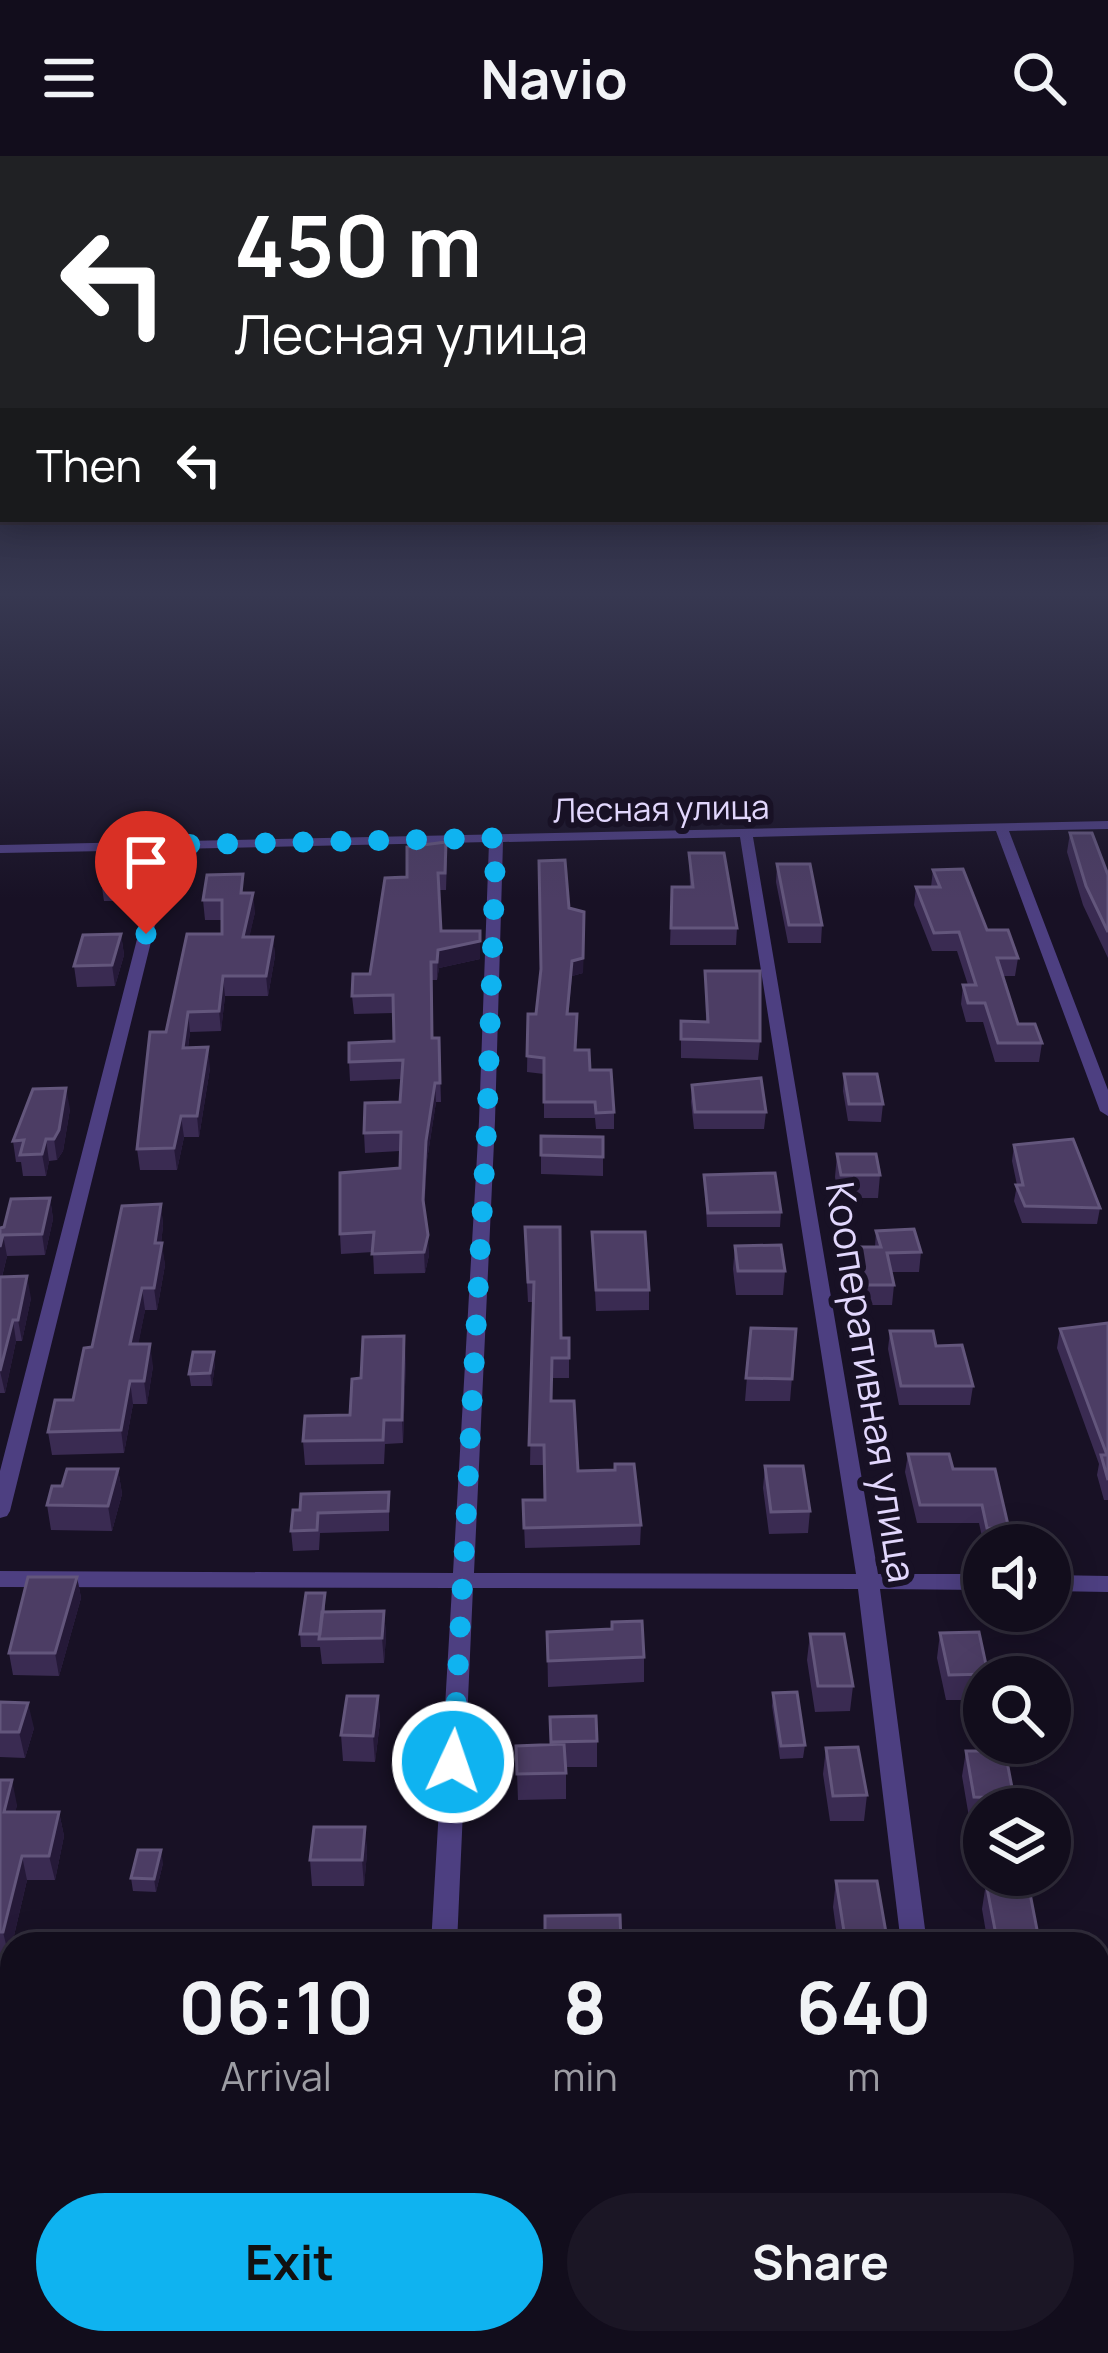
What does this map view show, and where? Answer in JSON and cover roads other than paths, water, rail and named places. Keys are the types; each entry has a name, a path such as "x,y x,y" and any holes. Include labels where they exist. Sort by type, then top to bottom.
{"street":[{"name":"Лесная улица","path":"0,849 1108,825"},
{"path":"1001,827 1108,1111"},
{"name":"Кооперативная улица","path":"746,833 868,1580 912,1932"},
{"path":"445,1932 487,1121 496,838"},
{"path":"0,1511 168,845"},
{"path":"0,1579 963,1582"},
{"path":"1071,1583 1108,1583"}]}
